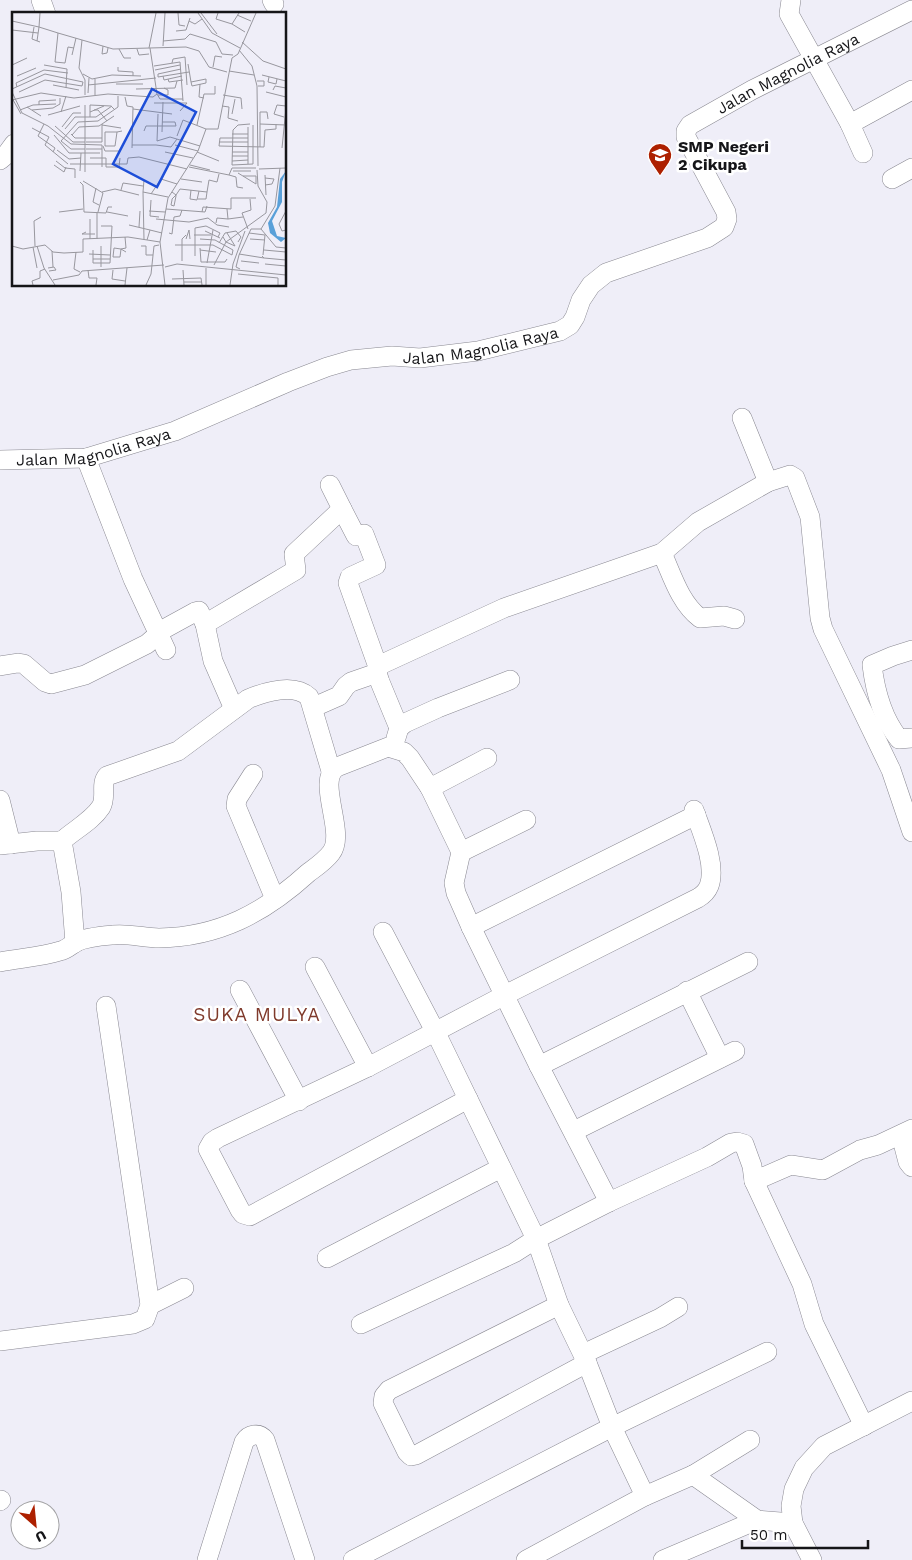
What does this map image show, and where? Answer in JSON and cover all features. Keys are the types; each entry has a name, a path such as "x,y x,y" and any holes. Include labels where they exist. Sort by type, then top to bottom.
{"street":[{"path":"41,0 45,12"},
{"path":"790,7 814,59 850,124 862,154"},
{"name":"Jalan Magnolia Raya","path":"0,460 86,458 174,431 288,382 351,360 383,356 420,358 478,351 560,331 570,325 581,300 591,285 606,273 707,238 724,227 727,219 726,212 686,137 686,131 694,121 912,10"},
{"path":"850,124 912,90"},
{"path":"0,160 12,147"},
{"path":"892,178 912,168"},
{"path":"742,418 768,482"},
{"path":"86,458 133,579 162,642"},
{"path":"314,707 339,696 351,682 378,670 380,665 504,608 662,553 698,522 768,482 790,475 796,478 810,517 820,618 823,629 891,770 912,832"},
{"path":"330,485 356,536 364,534 376,565 350,577 348,583 378,670 380,682 400,728"},
{"path":"205,624 296,570 294,554 342,509"},
{"path":"662,553 687,606 695,615 700,618 724,616 735,619"},
{"path":"162,642 164,629 195,612 201,612 213,661 234,709"},
{"path":"0,666 24,664 45,682 54,684 95,671 147,644 162,642"},
{"path":"912,650 872,665 874,684 892,730 899,739 912,738"},
{"path":"394,748 400,728 405,723 510,680"},
{"path":"0,800 6,844 37,840 62,841 100,808 103,802 104,779 107,776 178,751 201,736 248,699 259,695 293,689 304,691 309,696 314,707 332,771"},
{"path":"0,962 60,951 75,943 116,934 158,938 192,935 220,929 242,920 291,889 331,853 336,841 329,782 332,771 337,767 388,746 394,748 404,752 410,758 430,788 461,852 454,883 456,893 539,1066 609,1202"},
{"path":"430,788 487,758"},
{"path":"253,774 237,799 236,806 275,899"},
{"path":"468,1099 253,1215 246,1216 240,1210 208,1149 218,1138 436,1033 505,995 698,898 705,893 709,886 710,861 695,812 471,927"},
{"path":"461,852 526,820"},
{"path":"62,841 71,892 75,943"},
{"path":"383,932 436,1033 536,1239 559,1304 585,1359 612,1427 646,1496"},
{"path":"539,1066 748,962"},
{"path":"315,967 368,1067"},
{"path":"240,990 298,1101"},
{"path":"574,1131 728,1055 687,991"},
{"path":"0,1341 133,1324 145,1319 150,1305 106,1006"},
{"path":"754,1181 792,1165 823,1170 860,1150 878,1145 906,1132 908,1162 912,1167"},
{"path":"362,1324 514,1253 536,1239 609,1202 731,1143 737,1142 744,1144 752,1166 754,1181 802,1284 814,1324 864,1426"},
{"path":"327,1258 501,1168"},
{"path":"150,1305 184,1288"},
{"path":"559,1304 388,1390 384,1396 383,1403 410,1456 416,1456 639,1326 660,1318 678,1307"},
{"path":"353,1560 612,1427 766,1352"},
{"path":"812,1560 793,1523 791,1506 794,1489 804,1468 824,1446 912,1401"},
{"path":"207,1560 244,1442 257,1434 265,1440 305,1560"},
{"path":"527,1560 646,1496 693,1475 750,1440"},
{"path":"693,1475 757,1520"},
{"path":"663,1560 757,1520 793,1523"}],"place":[{"name":"SMP Negeri 2 Cikupa","path":"660,176"}],"district":[{"name":"SUKA MULYA","path":"257,1014"}]}
